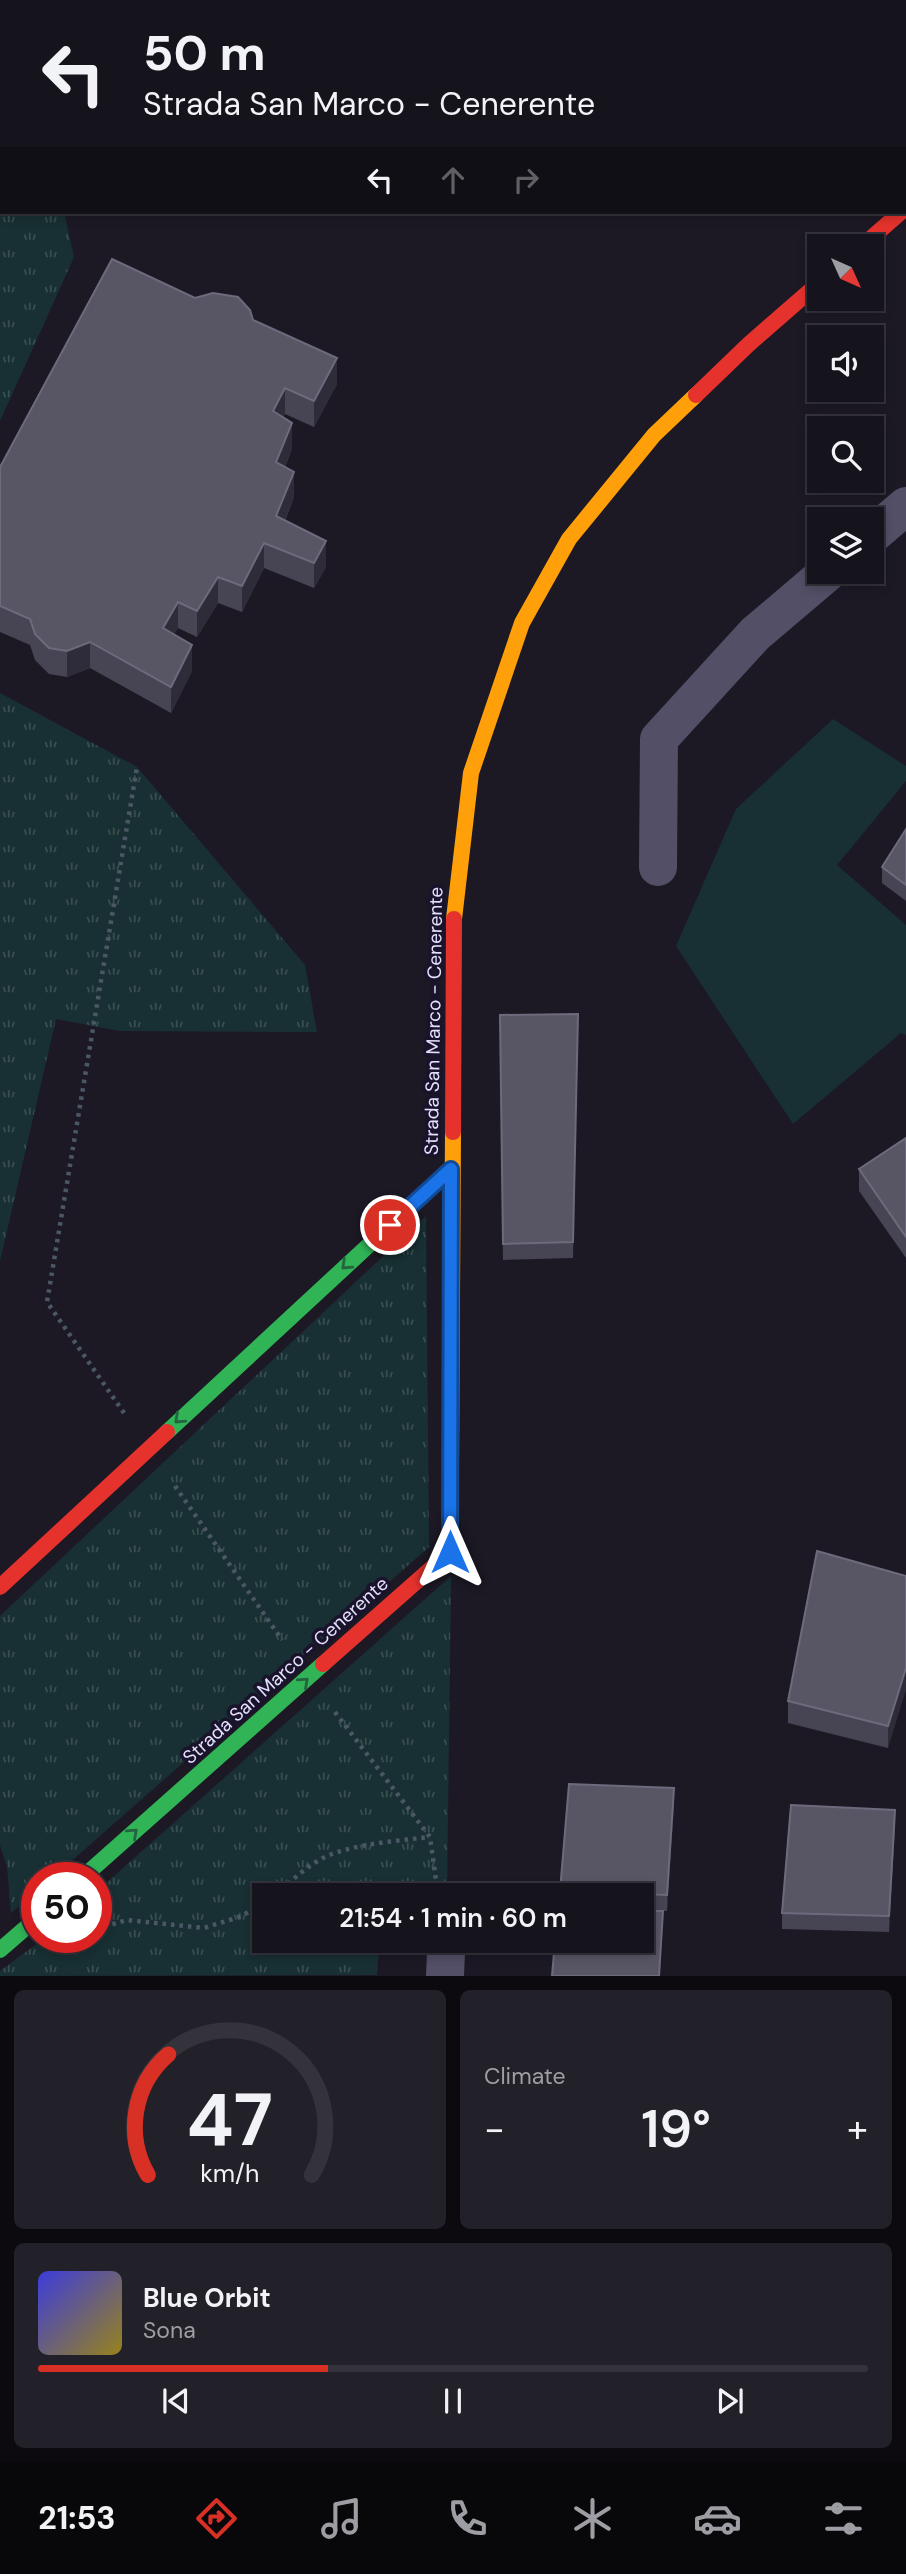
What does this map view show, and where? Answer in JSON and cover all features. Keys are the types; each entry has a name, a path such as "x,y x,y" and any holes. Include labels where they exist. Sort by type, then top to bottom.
{"main road":[{"path":"876,234 898,214"},
{"name":"Strada San Marco - Cenerente","path":"100,1862 450,1552 454,911 471,773 522,623 569,539 654,435 748,344 807,293"},
{"name":"Strada San Marco - Cenerente","path":"0,1587 451,1169"},
{"path":"0,1950 21,1932"}],"street":[{"path":"884,525 906,506"},
{"path":"659,867 659,739 755,634 814,584"}],"path":[{"path":"289,1883 331,1854 363,1846 430,1837"},
{"path":"112,1924 127,1920 204,1928 242,1916 252,1910"}],"green space":[{"path":"0,214 64,214 74,257 0,421"},
{"path":"0,693 137,767 305,965 317,1032 120,1031 56,1019 0,1261"},
{"path":"833,719 906,766 906,781 837,865 906,925 906,1035 901,1033 793,1124 676,946 736,809"},
{"path":"426,1216 429,1547 70,1862 21,1862 21,1905 11,1913 7,1866 0,1845 0,1616"},
{"path":"451,1576 447,1883 252,1883 252,1953 379,1953 377,1975 0,1976 0,1971 24,1953 112,1953 112,1878"}],"building":[{"path":"112,259 195,298 213,293 238,297 250,310 253,320 337,358 314,401 285,388 273,411 292,423 276,462 294,472 276,516 326,541 314,563 264,543 242,586 218,577 197,611 178,602 163,628 192,645 171,687 90,642 67,651 49,648 35,634 30,619 0,606 0,467"},
{"path":"906,829 906,885 882,867"},
{"path":"578,1014 573,1242 503,1244 500,1015"},
{"path":"906,1138 906,1237 859,1169"},
{"path":"817,1551 906,1576 906,1668 888,1726 788,1701"},
{"path":"569,1784 674,1788 667,1895 654,1895 654,1883 561,1883"},
{"path":"791,1805 895,1810 889,1916 782,1913"},
{"path":"654,1911 663,1911 659,1976 552,1976 554,1953 654,1953"}],"traffic: fast":[{"path":"167,1432 451,1169"},
{"path":"100,1862 323,1664"},
{"path":"0,1950 21,1932"}],"traffic: slow":[{"path":"454,919 471,773 522,623 569,539 654,435 696,395"},
{"path":"451,1465 453,1132"}],"traffic: jam":[{"path":"876,234 899,214"},
{"path":"696,395 807,293"},
{"path":"453,1132 454,919"},
{"path":"0,1587 167,1432"},
{"path":"323,1664 450,1552 451,1465"}],"route":[{"path":"390,1225 451,1169 450,1552"}]}
